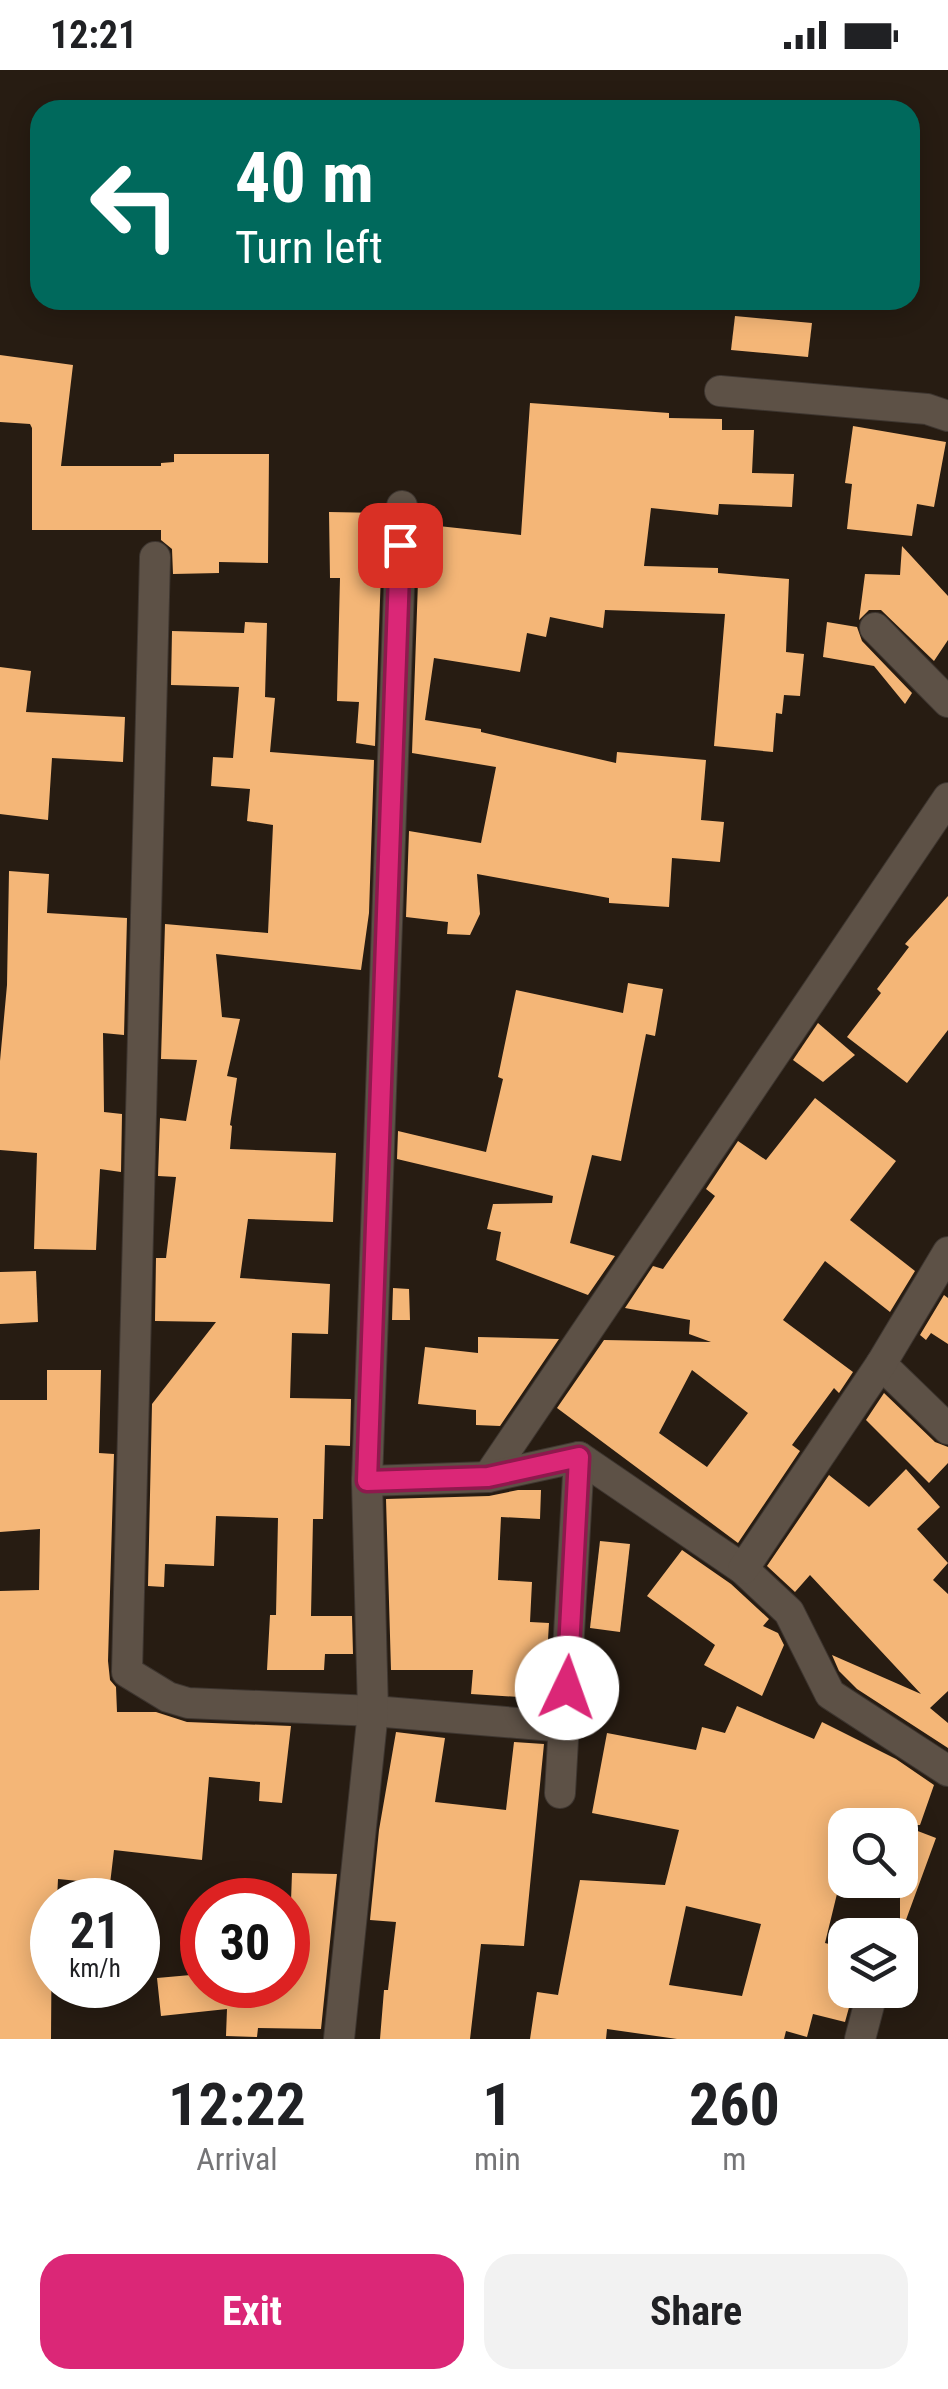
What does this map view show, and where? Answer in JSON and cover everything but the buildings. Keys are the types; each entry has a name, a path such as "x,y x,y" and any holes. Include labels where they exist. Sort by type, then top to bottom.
{"street":[{"path":"720,391 927,409 948,416"},
{"path":"339,2039 373,1711 367,1481 402,506"},
{"path":"155,557 127,1672 188,1703 373,1711 565,1727"},
{"path":"875,628 948,702"},
{"path":"488,1477 948,798"},
{"path":"744,1569 881,1364 948,1252"},
{"path":"881,1364 948,1430"},
{"path":"367,1481 488,1477 579,1457 744,1569 789,1612 830,1694 948,1771"},
{"path":"560,1792 579,1457"},
{"path":"860,2039 868,2008"}],"route":[{"path":"400,545 367,1481 488,1477 579,1457 567,1688"}]}
